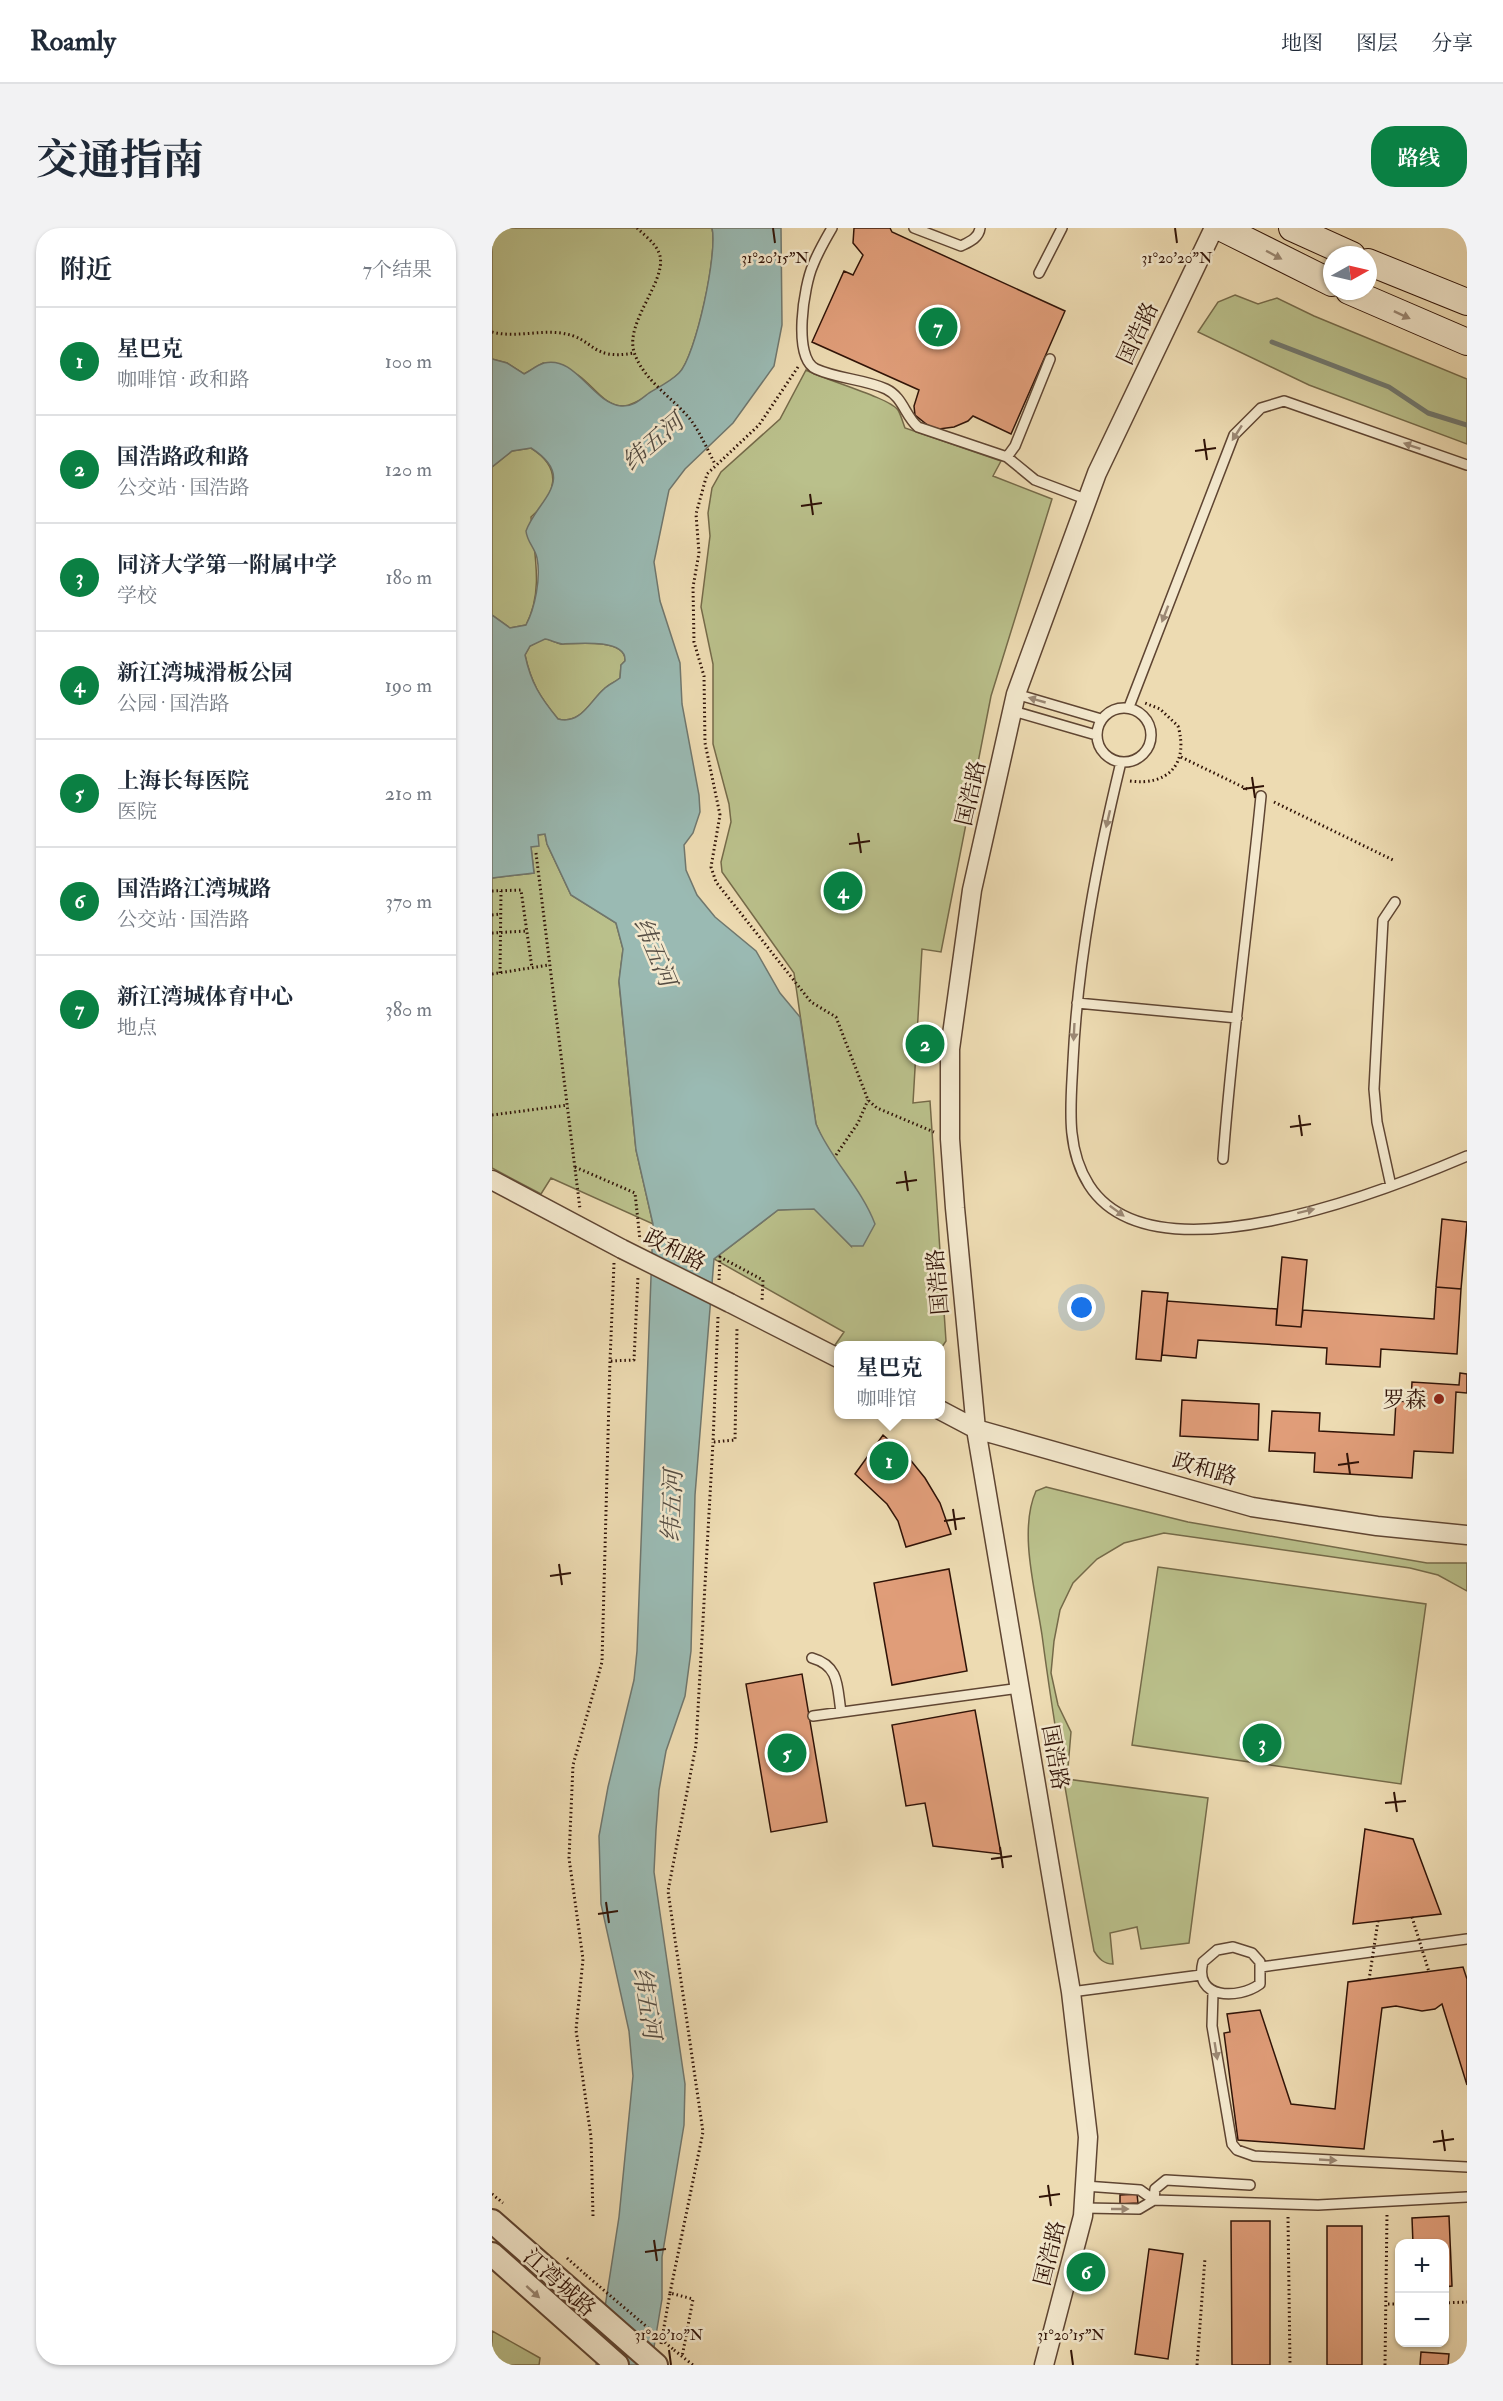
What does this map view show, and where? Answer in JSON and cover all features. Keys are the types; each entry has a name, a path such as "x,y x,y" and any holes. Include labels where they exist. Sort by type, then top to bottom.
{"main road":[{"path":"1222,228 1323,278"},
{"path":"1292,228 1332,246"},
{"path":"1377,266 1467,302"},
{"path":"1370,300 1467,342"}],"street":[{"name":"国浩路","path":"1044,2365 1071,2270 1084,2208 1088,2138 1071,1992 976,1429 950,1139 950,1049 972,890 1015,702 1102,463 1214,228"},
{"name":"政和路","path":"492,1180 574,1224 626,1248 728,1308 761,1319 834,1356"},
{"name":"政和路","path":"945,1413 976,1429 1252,1507 1377,1526 1467,1535"},
{"name":"江湾城路","path":"492,2221 577,2297 658,2360"},
{"name":"江湾城路","path":"492,2254 617,2365"}],"lane":[{"path":"832,228 812,266 805,296 802,341 804,358 814,368 887,390 902,403 910,421 918,427 1007,457 1035,480 1088,500"},
{"path":"914,228 961,246 980,233 980,228"},
{"path":"1039,273 1062,228"},
{"path":"1007,457 1015,446 1050,359"},
{"path":"1130,703 1145,720 1149,733 1149,745 1146,752 1137,759 1121,762 1105,754 1096,735 1101,718 1109,711 1130,703 1234,435 1261,408 1274,402 1284,401 1467,465"},
{"path":"1015,702 1101,718"},
{"path":"1015,702 1096,735"},
{"path":"1121,762 1088,915 1077,1003 1071,1116 1073,1145 1080,1168 1090,1187 1122,1214 1136,1222 1154,1227 1224,1229 1358,1198 1467,1156"},
{"path":"1223,1160 1232,1052 1261,796"},
{"path":"1391,1186 1377,1122 1374,1089 1383,920 1395,902"},
{"path":"1077,1003 1237,1018"},
{"path":"812,1658 830,1666 835,1676 841,1712"},
{"path":"813,1716 1020,1688"},
{"path":"1261,1967 1467,1939"},
{"path":"1225,1947 1252,1953 1261,1967 1260,1984 1252,1989 1224,1995 1213,1993 1206,1986 1201,1975 1203,1962 1217,1950 1225,1947"},
{"path":"1071,1992 1201,1975"},
{"path":"1213,1993 1212,2026 1232,2144 1237,2150 1254,2156 1467,2167"},
{"path":"1085,2186 1155,2189 1166,2180 1250,2185"},
{"path":"1154,2200 1155,2189"},
{"path":"1140,2190 1154,2200"},
{"path":"1084,2208 1139,2209 1154,2200 1288,2204 1387,2203 1467,2197"}],"path":[{"path":"637,228 655,244 660,263 639,318 633,340 634,353 645,372 691,420 715,464"},
{"path":"492,332 507,336 561,333 579,339 600,353 616,356 634,353"},
{"path":"804,358 759,424 707,474 696,514 699,553 693,587 694,642 704,676 705,743 720,814 711,867 716,882 810,1002 836,1017 868,1100 877,1108 950,1139"},
{"path":"1118,777 1142,783 1157,780 1170,773 1181,756 1181,735 1171,717 1160,709 1130,703"},
{"path":"1181,756 1395,861"},
{"path":"536,853 581,1202 580,1212 574,1224"},
{"path":"492,891 520,890 532,968"},
{"path":"500,973 501,891"},
{"path":"492,915 501,914"},
{"path":"492,933 526,931"},
{"path":"492,974 549,965"},
{"path":"836,1155 858,1123 868,1100"},
{"path":"492,1115 568,1105"},
{"path":"575,1167 635,1193 610,1361 602,1662 573,1765 569,1858 583,1959 576,2030 591,2137 593,2216"},
{"path":"719,1281 720,1257 764,1280 761,1319"},
{"path":"610,1361 634,1360 638,1272"},
{"path":"713,1442 735,1440 728,1308"},
{"path":"658,2360 703,2132 668,1891 696,1745 713,1442 728,1308"},
{"path":"1412,1917 1429,1972"},
{"path":"1369,1980 1378,1921"},
{"path":"1385,2365 1388,2304 1387,2203"},
{"path":"1288,2204 1290,2365"},
{"path":"1197,2365 1205,2258"},
{"path":"586,2275 693,2365"},
{"path":"670,2293 693,2299 682,2357"},
{"path":"1449,2303 1467,2302"},
{"path":"1388,2304 1395,2304"}],"green space":[{"path":"492,228 712,228 712,258 705,301 693,343 681,371 654,392 623,406 610,403 578,375 570,371 543,363 524,374 507,363 492,359"},
{"path":"1235,295 1258,304 1277,298 1314,316 1467,379 1467,444 1309,385 1198,332 1218,302"},
{"path":"806,370 893,405 898,410 905,428 1001,461 993,476 1052,499 991,696 941,952 922,949 913,1103 930,1101 945,1342 838,1341 844,1332 714,1259 778,1210 814,1208 851,1246 823,1140 816,1124 794,973 722,872 721,862 731,822 729,804 713,744 713,664 701,607 710,536 708,513 712,488 721,472 780,419"},
{"path":"531,448 548,464 553,481 546,499 531,517 536,572 532,612 526,625 510,628 492,615 492,467 512,451"},
{"path":"545,638 561,644 601,644 618,649 624,654 625,661 621,665 620,678 573,719 558,719 541,696 530,674 525,655 530,646"},
{"path":"545,834 547,844 571,895 616,923 623,949 619,982 636,1150 653,1224 551,1178 541,1194 492,1168 492,878 534,873 531,847 538,835"},
{"path":"1046,1487 1188,1522 1427,1563 1467,1563 1467,1591 1438,1575 1410,1568 1164,1533 1124,1543 1097,1559 1073,1583 1060,1610 1051,1673 1058,1705 1071,1732 1067,1779 1208,1798 1189,1943 1141,1949 1137,1927 1110,1933 1113,1964 1102,1960 1094,1951 1030,1562 1028,1524 1031,1507 1036,1491"},
{"path":"1158,1567 1426,1604 1401,1784 1132,1745"},
{"path":"492,2331 540,2358 539,2365 492,2365"}],"water":[{"name":"纬五河","path":"712,228 781,228 782,325 774,366 733,423 685,469 669,490 654,562 660,601 680,663 682,704 699,795 700,812 693,833 684,845 686,870 697,895 715,917 756,951 780,993 800,1017 816,1124 830,1150 862,1198 875,1224 863,1246 851,1246 814,1209 778,1210 714,1259 695,1495 691,1651 685,1696 666,1751 659,1790 654,1872 685,2084 684,2125 662,2257 662,2299 651,2365 596,2365 619,2217 633,2076 629,2031 601,1904 599,1836 608,1787 634,1680 637,1651 653,1224 636,1150 619,981 623,949 616,923 571,895 547,844 545,834 538,835 539,846 531,847 534,873 492,878 492,615 510,628 526,625 536,593 538,566 536,554 526,531 551,490 553,480 552,470 545,459 531,448 512,451 492,467 492,359 507,363 524,374 541,364 555,362 575,372 601,397 611,403 625,406 636,402 676,376 686,363 704,303 713,240","holes":["545,639 561,644 601,644 618,649 624,654 625,661 621,665 620,678 573,719 558,719 541,696 530,674 525,655 530,646"]}],"building":[{"path":"854,228 890,228 892,232 1065,311 1011,434 973,416 968,421 954,427 939,429 930,427 915,415 914,406 919,390 812,342 844,271 853,275 863,255 853,243"},
{"path":"1442,1219 1467,1222 1461,1289 1436,1287"},
{"path":"1282,1257 1307,1260 1301,1327 1276,1325"},
{"path":"1436,1287 1461,1289 1457,1354 1381,1349 1380,1367 1326,1364 1327,1348 1198,1340 1196,1358 1162,1355 1167,1301 1277,1309 1276,1325 1301,1327 1303,1310 1434,1319"},
{"path":"1142,1291 1168,1293 1161,1361 1136,1359"},
{"path":"1460,1373 1467,1374 1467,1393 1456,1392 1453,1453 1414,1451 1412,1478 1314,1472 1315,1453 1269,1451 1272,1411 1320,1413 1319,1431 1394,1435 1396,1401 1411,1402 1412,1382 1459,1385"},
{"path":"1182,1400 1259,1404 1258,1440 1180,1436"},
{"path":"883,1435 908,1457 925,1478 940,1503 951,1534 906,1547 898,1521 887,1504 855,1474"},
{"path":"949,1569 967,1671 892,1685 874,1583"},
{"path":"802,1674 827,1822 771,1832 746,1684"},
{"path":"975,1710 1001,1854 933,1846 925,1803 906,1806 892,1725"},
{"path":"1365,1829 1413,1839 1441,1914 1353,1924"},
{"path":"1463,1967 1467,1979 1467,2085 1442,2004 1435,2009 1422,2011 1396,2006 1382,2008 1364,2149 1238,2140 1224,2033 1230,2032 1227,2014 1260,2010 1291,2104 1335,2109 1348,1982"},
{"path":"1137,2194 1138,2203 1120,2204 1120,2195"},
{"path":"1449,2216 1452,2286 1449,2286 1449,2239 1413,2239 1412,2218"},
{"path":"1231,2221 1270,2221 1270,2365 1232,2365"},
{"path":"1327,2226 1362,2226 1362,2365 1327,2365"},
{"path":"1149,2249 1183,2254 1168,2359 1135,2354"},
{"path":"1421,2352 1449,2354 1448,2365 1420,2365"}],"waterway":[{"path":"1272,342 1389,387 1428,413 1467,425"}],"place":[{"name":"新江湾城体育中心","path":"938,327"},
{"name":"新江湾城滑板公园","path":"843,891"},
{"name":"国浩路政和路","path":"925,1044"},
{"name":"罗森","path":"1439,1399"},
{"name":"星巴克","path":"889,1461"},
{"name":"同济大学第一附属中学","path":"1262,1743"},
{"name":"上海长每医院","path":"787,1753"},
{"name":"国浩路江湾城路","path":"1086,2272"}]}
